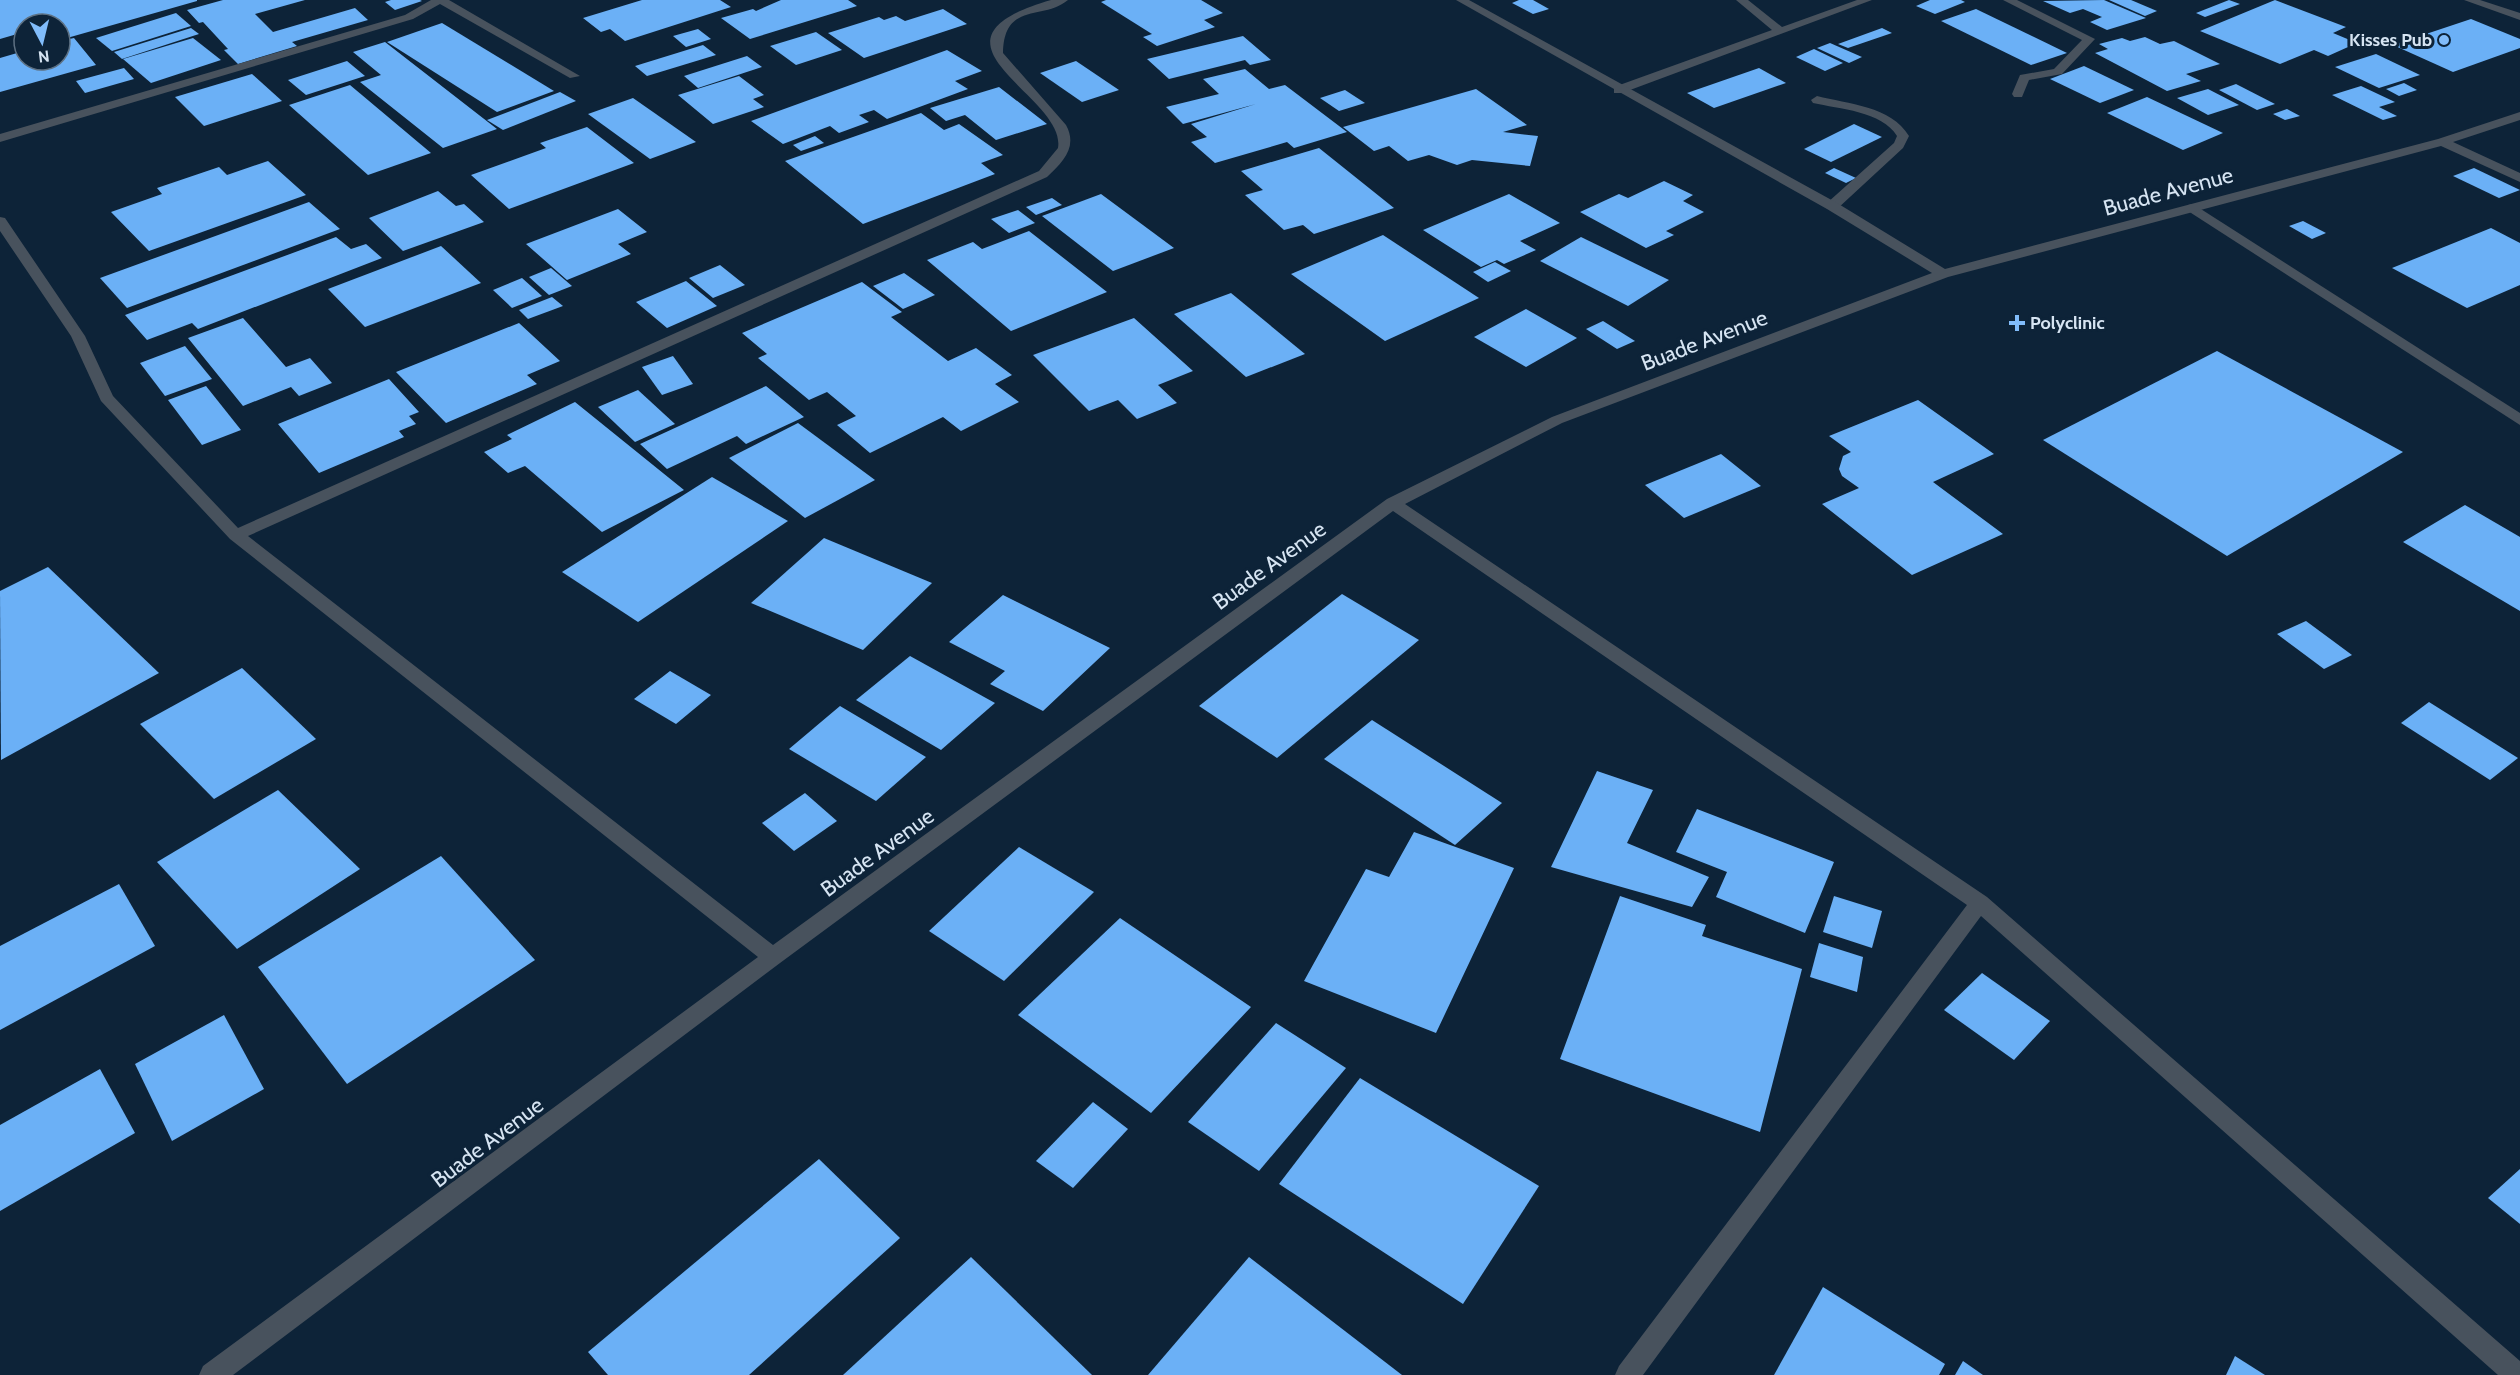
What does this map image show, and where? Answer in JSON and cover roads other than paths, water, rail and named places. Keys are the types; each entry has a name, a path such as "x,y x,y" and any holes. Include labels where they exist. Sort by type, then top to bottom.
{"street":[{"path":"0,138 409,17 440,0 574,76"},
{"path":"236,535 1043,174 1060,159 1065,150 1066,137 1062,128 997,54 996,38 1002,25 1023,12 1063,0"},
{"path":"1461,0 1618,90 1832,206 1942,274"},
{"path":"1741,0 1780,31"},
{"path":"1618,90 1867,0"},
{"path":"2008,0 2089,39 2058,72 2024,77 2019,94"},
{"path":"2469,0 2520,17"},
{"path":"1817,100 1887,118 1900,127 1903,136 1899,145 1832,206"},
{"name":"Buade Avenue","path":"212,1375 773,957 1393,503 1557,420 1942,274 2442,142 2520,116"},
{"path":"2442,142 2520,178"},
{"path":"2193,208 2520,420"},
{"path":"0,221 78,336 106,398 236,535 773,957"},
{"path":"1393,503 1980,903 2517,1375"},
{"path":"1628,1375 1980,903"}],"place":[{"name":"Kisses Pub","path":"2444,40"},
{"name":"Polyclinic","path":"2017,323"}]}
